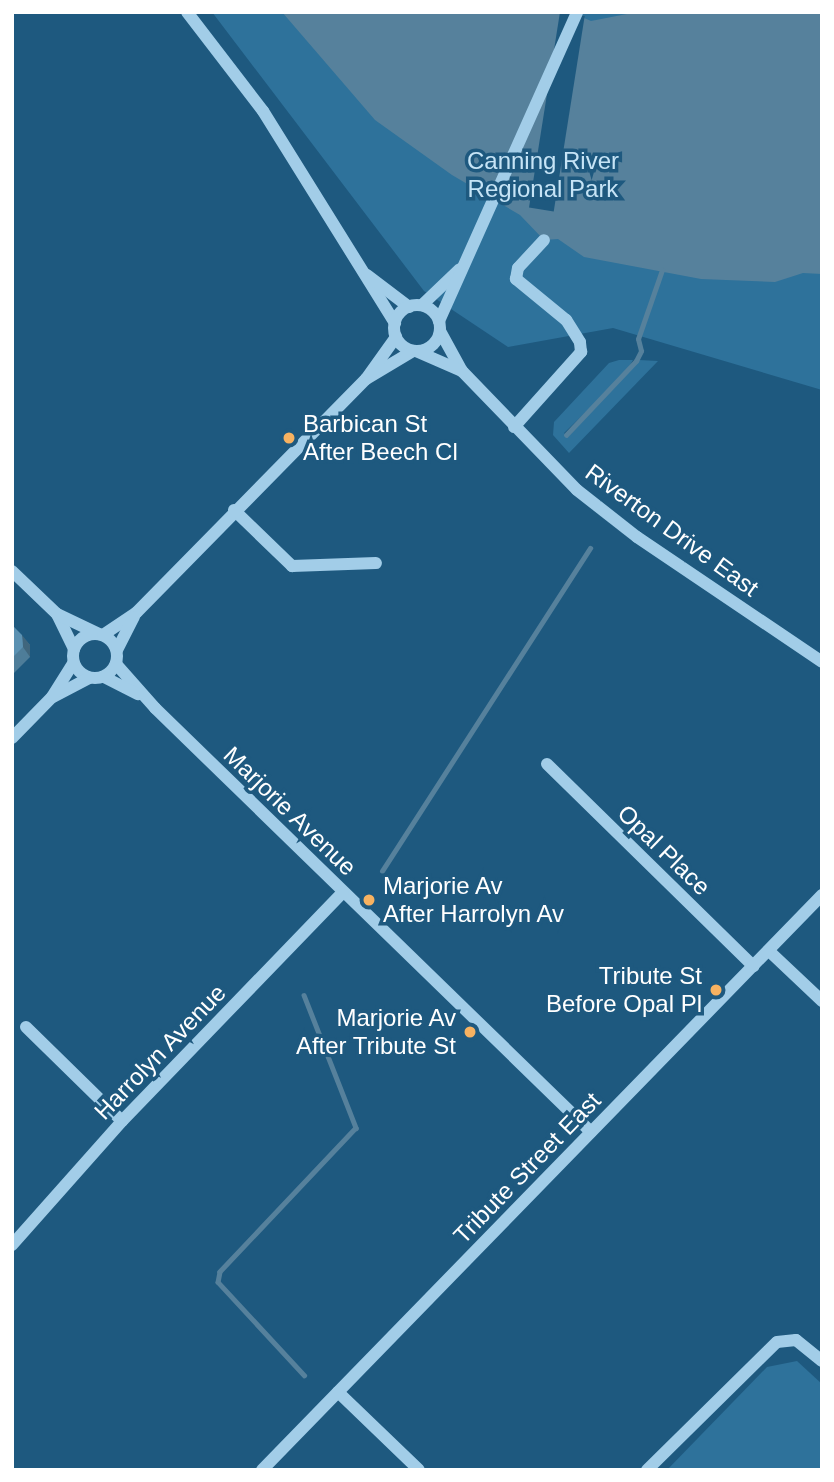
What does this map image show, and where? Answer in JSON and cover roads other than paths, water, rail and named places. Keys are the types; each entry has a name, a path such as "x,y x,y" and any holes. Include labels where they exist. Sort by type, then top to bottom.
{"street":[{"name":"Riverton Drive East","path":"187,12 263,111 395,323 396,337 415,351 462,371"},
{"path":"366,379 415,351 435,343 465,263 577,12"},
{"path":"514,427 581,352 580,342 566,320 516,279 518,268 544,240"},
{"path":"395,323 465,263"},
{"name":"Riverton Drive East","path":"364,273 415,306 440,326 462,371 514,427 601,511 816,653 822,662"},
{"path":"12,738 52,697 86,635 101,635 136,613 234,510 366,379 396,337"},
{"path":"234,510 292,566 376,563"},
{"name":"Marjorie Avenue","path":"12,571 57,614 101,635 142,695 591,1132"},
{"path":"104,677 136,613"},
{"name":"Marjorie Avenue","path":"57,614 74,656 89,678 104,677 142,695"},
{"path":"52,697 89,678"},
{"name":"Opal Place","path":"547,764 754,966"},
{"name":"Harrolyn Avenue","path":"12,1245 122,1121 343,892"},
{"name":"Tribute Street East","path":"262,1470 822,895"},
{"path":"769,951 822,1001"},
{"path":"26,1027 122,1121"},
{"path":"647,1470 776,1342 796,1340 822,1361"},
{"path":"338,1392 419,1470"}],"waterway":[{"path":"566,435 636,361 641,351 638,339 662,270"},
{"path":"382,871 590,548"},
{"path":"304,995 356,1128 220,1272 218,1282 304,1375"}],"place":[{"name":"Barbican St After Beech Cl","path":"289,438"},
{"name":"Marjorie Av After Harrolyn Av","path":"369,900"},
{"name":"Tribute St Before Opal Pl","path":"716,990"},
{"name":"Marjorie Av After Tribute St","path":"470,1032"}],"park label":[{"name":"Canning River Regional Park","path":"543,175"}]}
